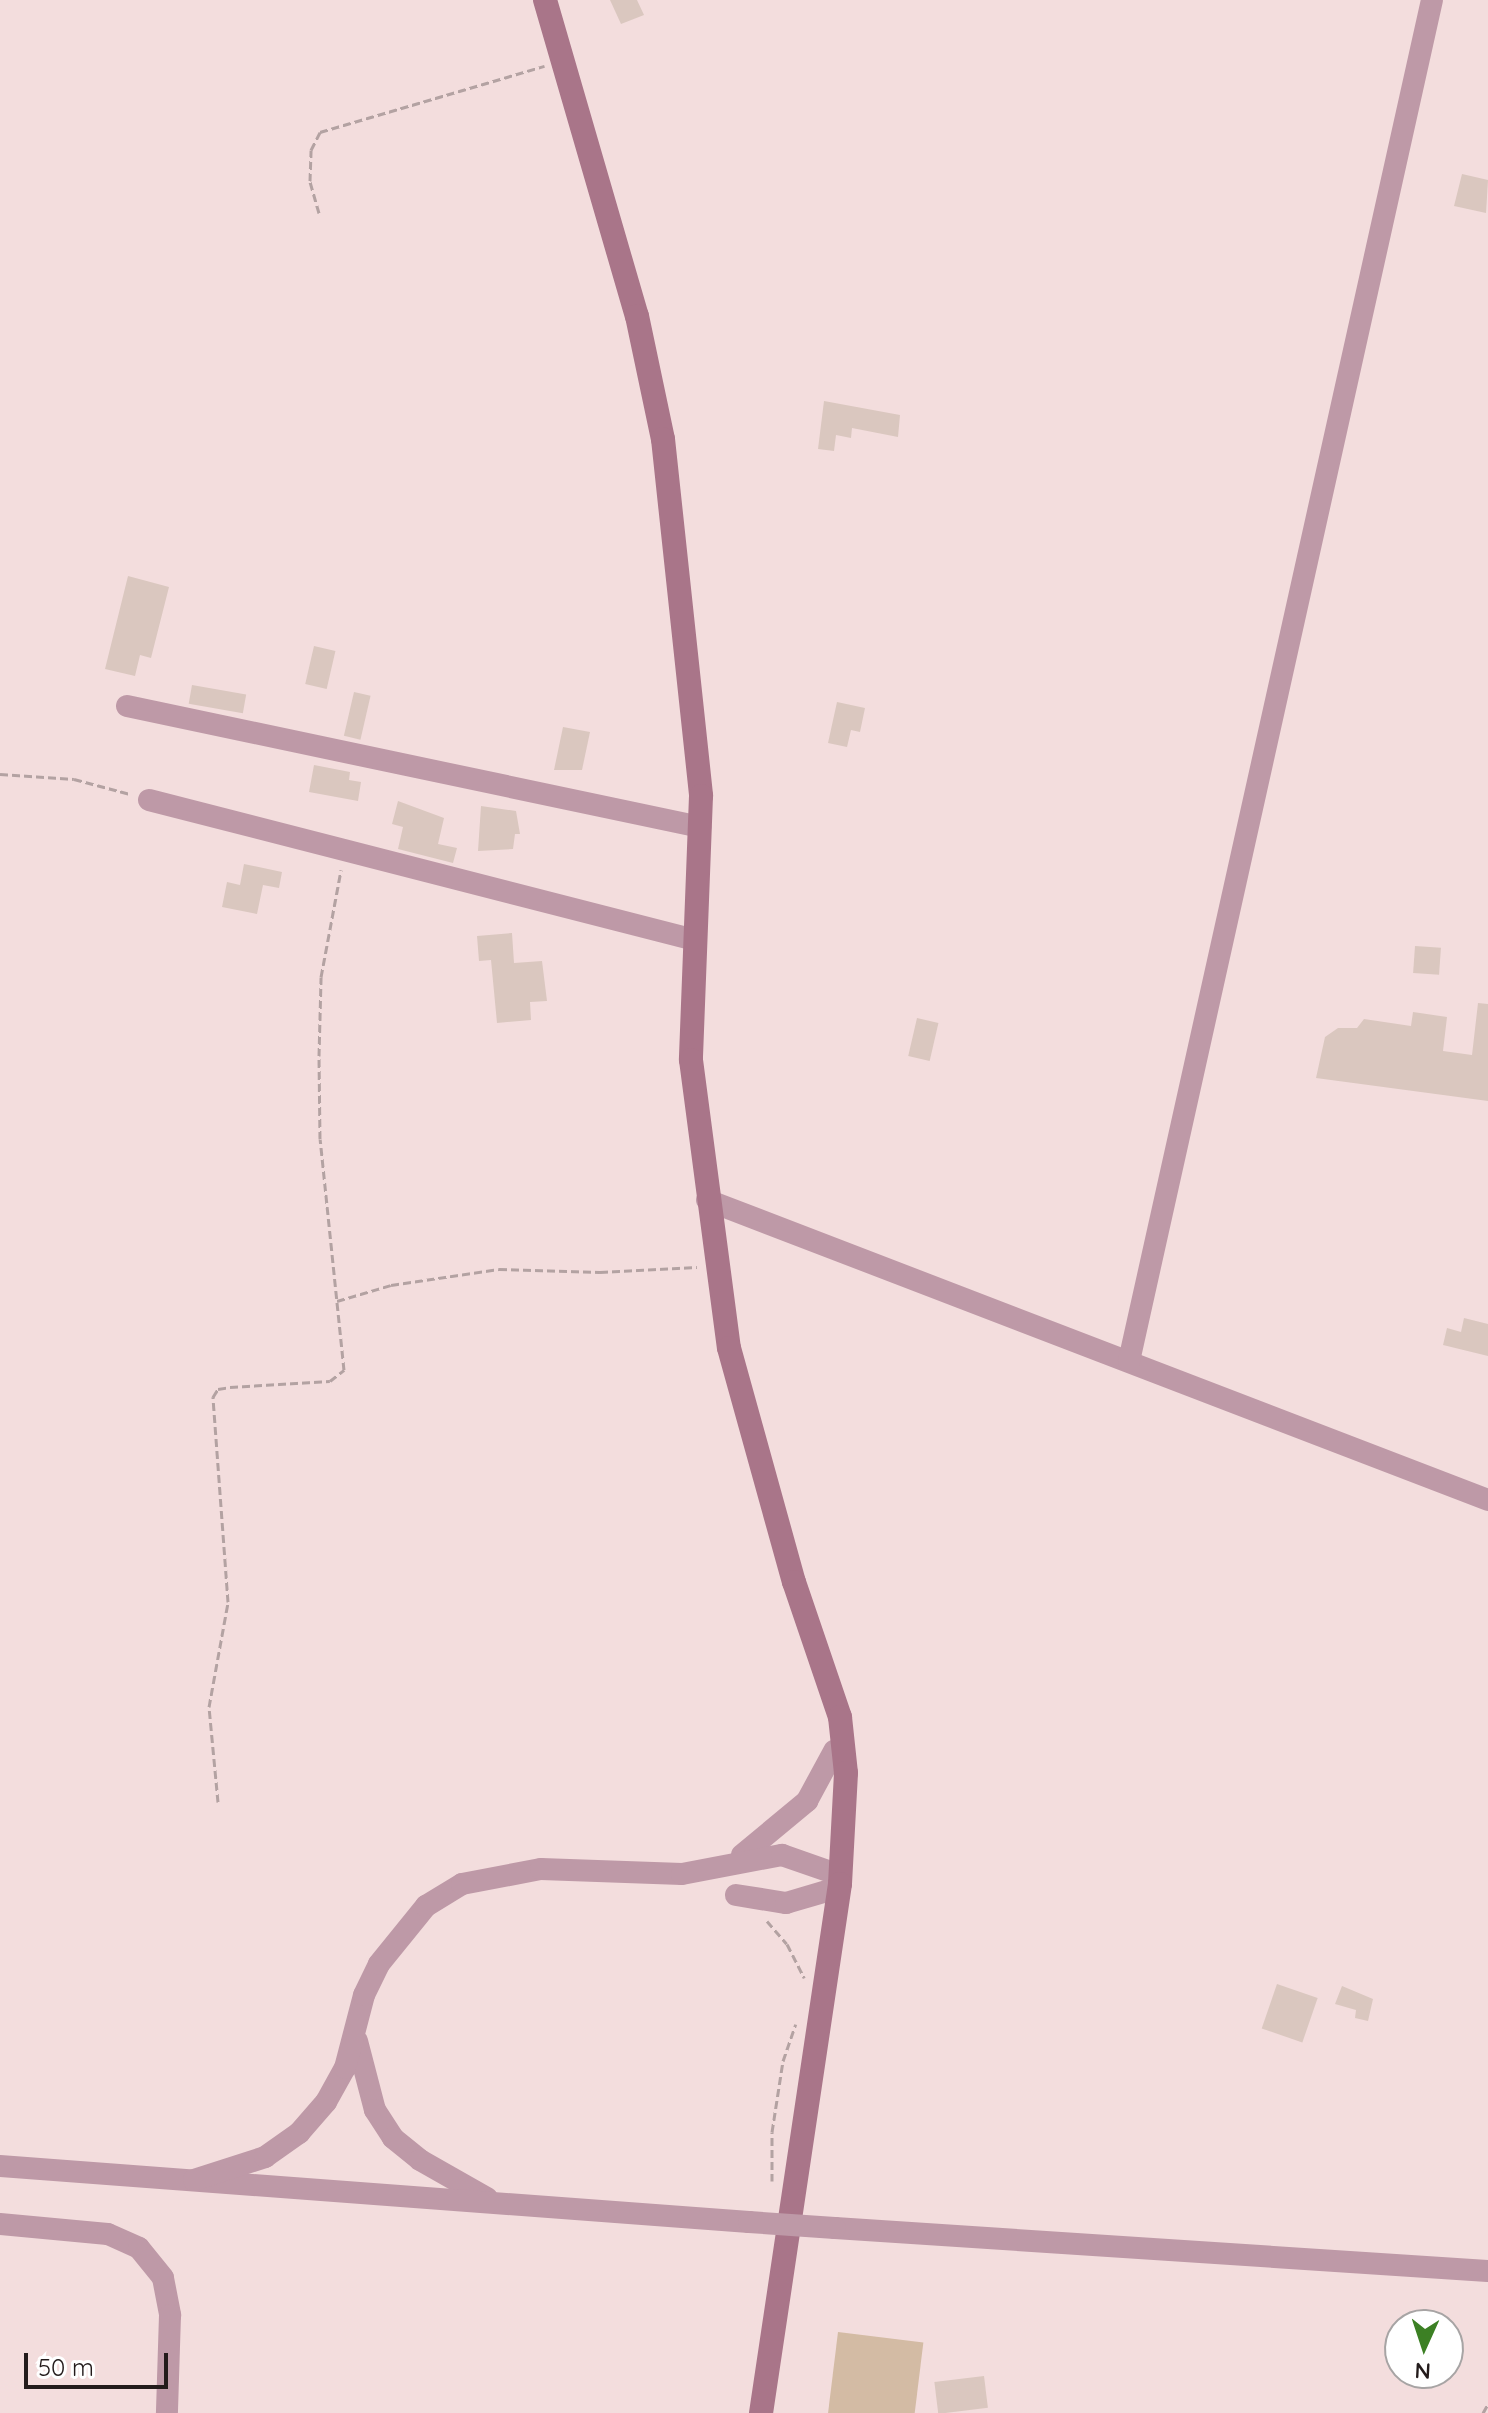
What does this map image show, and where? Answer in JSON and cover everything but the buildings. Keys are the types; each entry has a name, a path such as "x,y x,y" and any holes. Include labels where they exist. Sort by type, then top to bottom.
{"main road":[{"path":"545,0 637,316 663,439 697,722 700,827 691,1060 707,1200 729,1348 794,1582 840,1717 846,1773 840,1884 761,2413"}],"street":[{"path":"1129,1361 1432,0"},
{"path":"127,706 700,827"},
{"path":"149,800 695,940"},
{"path":"707,1200 1488,1500"},
{"path":"729,1862 759,1846 807,1801 834,1751"},
{"path":"194,2180 265,2157 299,2133 326,2102 345,2068 364,1995 400,1932 426,1906 462,1884 541,1869 682,1874 729,1862 782,1855 826,1881 786,1903 736,1895"},
{"path":"356,2030 360,2069 375,2110 393,2138 455,2183 499,2204"},
{"path":"0,2166 749,2222 1488,2271"},
{"path":"0,2224 108,2234 139,2248 163,2278 170,2315 167,2413"}],"path":[{"path":"319,213 310,181 311,150 320,132 562,59"},
{"path":"0,774 74,779 149,800"},
{"path":"218,1802 209,1707 228,1602 213,1397 218,1389 230,1387 330,1381 344,1370 320,1139 321,977 339,874 350,852"},
{"path":"337,1301 391,1285 499,1269 687,1271 716,1260"},
{"path":"765,1918 787,1944 805,1983"},
{"path":"773,2184 774,2118 783,2061 799,2014"},
{"path":"1483,2413 1488,2404"}],"shaded area":[{"path":"838,2332 923,2342 915,2413 828,2413"}]}
